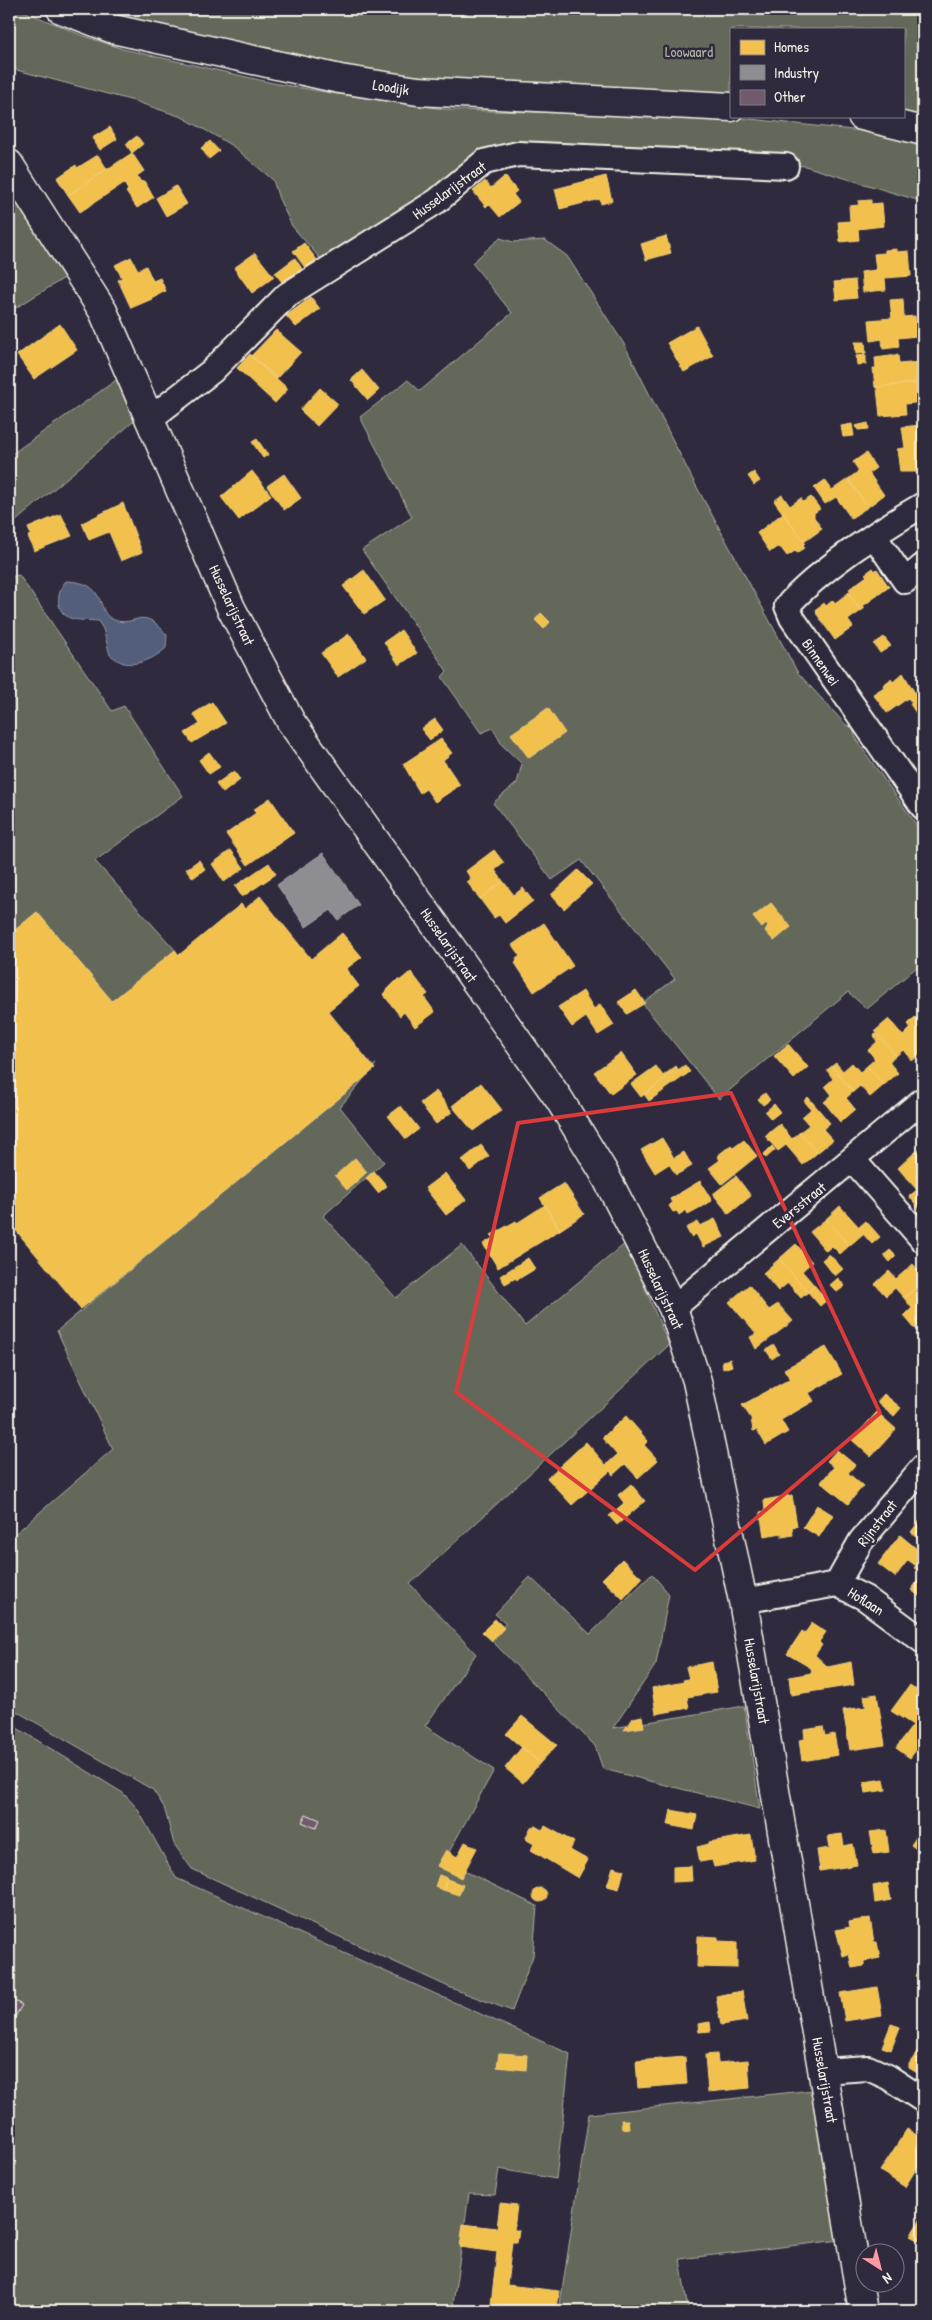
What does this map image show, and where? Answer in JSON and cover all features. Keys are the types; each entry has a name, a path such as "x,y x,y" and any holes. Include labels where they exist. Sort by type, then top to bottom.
{"street":[{"name":"Loodijk","path":"61,9 113,29 340,79 418,91 730,107"},
{"path":"870,118 923,131"},
{"name":"Husselarijstraat","path":"150,418 212,371 287,295 437,201 484,162 518,154 786,166"},
{"name":"Husselarijstraat","path":"9,164 103,311 231,608 291,722 559,1099 603,1171 673,1308 697,1381 743,1601 863,2311"},
{"name":"Binnenwei","path":"923,505 898,519 874,536 798,594 787,606 797,626 923,807"},
{"path":"874,536 905,581 923,566"},
{"name":"Eversstraat","path":"673,1308 854,1160 923,1100"},
{"path":"854,1160 923,1240"},
{"name":"Rijnstraat","path":"837,1584 861,1541 923,1467"},
{"name":"Hoflaan","path":"743,1601 837,1584 865,1598 923,1640"},
{"path":"823,2071 868,2068 888,2077 923,2100"}],"highlighted area":[{"path":"731,1093 880,1413 695,1570 456,1392 518,1123"}],"green space":[{"path":"9,9 19,9 81,35 123,49 273,83 331,93 451,110 730,117 880,133 923,146 923,193 917,200 805,166 508,144 395,221 324,263 292,226 279,199 273,180 234,147 182,117 134,101 9,68"},
{"name":"Loowaard","path":"81,9 923,9 923,121 904,116 904,28 730,28 730,95 455,81 336,66"},
{"path":"18,197 66,277 9,312 9,206"},
{"path":"500,238 513,242 545,240 567,256 624,344 693,480 798,673 846,725 853,727 855,736 864,751 923,834 923,962 867,1009 848,992 719,1099 642,1003 675,979 581,860 552,880 493,803 517,783 522,764 502,745 493,728 481,733 442,677 447,671 362,550 412,517 360,417 408,380 420,391 512,313 472,263"},
{"path":"119,378 137,414 133,422 9,527 9,456"},
{"path":"19,575 112,711 124,706 183,796 95,861 177,952 112,1001 37,912 9,935 9,577"},
{"path":"376,1064 340,1107 384,1162 323,1216 396,1298 462,1245 525,1326 626,1243 669,1345 410,1584 476,1654 425,1726 494,1770 444,1861 537,1906 533,1956 512,2011 451,1988 192,1869 174,1844 164,1807 153,1790 9,1707 9,1539 113,1449 57,1331"},
{"path":"652,1574 669,1594 656,1664 613,1728 744,1706 760,1809 603,1769 595,1746 491,1640 506,1623 495,1614 530,1577 590,1634"},
{"path":"9,1723 123,1793 137,1808 176,1878 570,2054 556,2179 499,2169 495,2195 469,2194 453,2304 494,2311 9,2311"},
{"path":"813,2090 840,2240 680,2259 688,2311 559,2311 589,2114"}],"water":[{"path":"66,581 89,586 95,591 107,615 112,619 127,622 144,618 158,625 167,635 166,648 152,658 130,664 110,655 103,629 98,621 73,619 61,611 59,595"}],"building: Homes":[{"path":"110,127 117,139 100,150 92,138"},
{"path":"137,136 143,144 132,153 126,144"},
{"path":"210,141 219,151 209,159 201,148"},
{"path":"132,153 144,171 137,176 141,182 144,181 154,197 137,208 126,192 128,190 124,183 80,212 68,195"},
{"path":"98,155 107,169 68,195 57,178 76,165 77,168"},
{"path":"505,176 517,191 513,194 519,202 500,217 489,204 486,207 473,191 485,181 491,188"},
{"path":"606,176 612,201 601,204 600,199 560,209 555,189"},
{"path":"176,186 187,204 166,216 156,198"},
{"path":"871,200 871,204 882,203 884,226 858,229 859,240 840,242 838,222 850,221 849,206 859,205 858,201"},
{"path":"666,236 671,253 646,260 641,244"},
{"path":"304,243 317,260 306,269 293,251"},
{"path":"897,249 897,252 909,251 911,276 885,278 886,290 863,292 861,272 876,270 874,254 885,253 885,250"},
{"path":"255,253 274,277 252,293 234,268"},
{"path":"131,257 138,270 146,266 153,281 160,278 166,291 131,308 118,280 122,278 115,265"},
{"path":"295,258 304,272 285,286 275,273"},
{"path":"855,280 857,298 836,300 834,282"},
{"path":"311,297 320,309 296,327 286,316"},
{"path":"903,299 904,317 915,316 917,336 898,338 899,347 883,349 882,339 871,341 869,320 892,318 890,300"},
{"path":"60,324 77,350 34,379 17,355"},
{"path":"697,326 713,356 684,372 667,343"},
{"path":"276,330 301,352 276,379 251,356"},
{"path":"855,342 865,342 866,353 856,354"},
{"path":"250,354 288,389 275,403 237,368"},
{"path":"866,355 866,364 857,365 856,356"},
{"path":"898,355 899,364 921,362 923,382 875,387 873,368 876,368 875,358"},
{"path":"362,370 379,390 368,400 351,380"},
{"path":"923,382 923,402 905,404 906,414 880,416 877,388 875,387"},
{"path":"320,388 338,404 317,426 300,410"},
{"path":"868,423 869,429 858,430 855,426"},
{"path":"852,424 854,436 843,437 841,426"},
{"path":"920,425 921,446 923,445 923,472 900,472 897,449 905,448 902,427"},
{"path":"257,439 268,455 263,458 252,442"},
{"path":"866,453 876,468 869,473 884,495 868,507 848,479 859,471 853,462"},
{"path":"252,471 271,495 239,520 221,497"},
{"path":"754,472 760,481 754,485 748,476"},
{"path":"284,474 301,498 284,510 267,486"},
{"path":"848,479 868,507 851,518 836,497 825,504 814,488 825,480 832,490"},
{"path":"782,495 790,506 801,498 803,502 811,497 820,509 814,513 814,517 822,529 804,542 774,501"},
{"path":"123,503 142,552 121,561 109,532 89,540 82,523"},
{"path":"782,511 805,543 803,545 805,548 787,556 781,548 777,547 770,552 757,533 783,513"},
{"path":"61,514 72,536 34,551 28,536 31,535 28,528"},
{"path":"873,568 875,571 877,569 889,587 863,606 865,608 861,611 848,593 851,591 849,589 867,576 865,574"},
{"path":"364,570 385,600 364,614 343,586"},
{"path":"848,593 861,611 848,620 853,627 835,640 816,613 816,609 824,603 826,606 833,600 835,603"},
{"path":"541,613 550,622 544,629 535,620"},
{"path":"401,630 417,653 399,665 384,642"},
{"path":"349,634 366,658 338,677 321,653"},
{"path":"884,637 891,646 880,653 874,644"},
{"path":"903,673 918,698 923,695 922,722 908,698 887,713 873,694 884,687 883,685 891,679 893,682"},
{"path":"212,702 226,723 192,743 185,733 200,724 193,714"},
{"path":"548,708 565,733 529,758 511,734"},
{"path":"435,719 443,730 430,740 421,729"},
{"path":"441,739 452,753 443,760 460,785 435,802 426,789 420,793 403,764"},
{"path":"209,752 220,767 209,774 199,760"},
{"path":"234,771 240,780 223,793 216,784"},
{"path":"270,798 294,833 248,865 226,834 256,813 253,810"},
{"path":"231,850 244,868 224,882 212,864"},
{"path":"494,850 504,863 495,870 503,881 480,899 467,882 471,879 466,871"},
{"path":"199,860 205,869 193,878 186,869"},
{"path":"269,863 276,874 242,897 235,886"},
{"path":"578,870 592,884 564,909 551,895"},
{"path":"503,881 514,895 523,888 533,901 505,923 499,915 494,918 480,899"},
{"path":"260,896 311,959 342,933 362,957 346,969 359,986 328,1011 375,1069 81,1309 9,1222 17,1216 9,1205 9,935 37,912 112,1001 175,950 179,955 241,904 245,909"},
{"path":"771,903 791,927 774,941 765,931 768,927 766,924 762,928 753,917"},
{"path":"544,923 573,966 534,992 515,963 516,959 520,956 512,945"},
{"path":"411,972 428,994 424,997 435,1012 415,1027 404,1012 400,1016 383,994 398,979 399,981"},
{"path":"636,990 645,1003 627,1014 618,1002"},
{"path":"583,991 594,1009 600,1004 614,1025 598,1035 586,1017 572,1027 558,1007"},
{"path":"915,1017 923,1027 923,1038 921,1040 923,1052 912,1061 903,1050 896,1056 875,1031 889,1019 903,1036 911,1028 908,1024"},
{"path":"877,1034 896,1056 889,1062 898,1073 884,1085 867,1066 875,1059 868,1050 877,1042 874,1035"},
{"path":"788,1044 808,1067 794,1079 774,1056"},
{"path":"621,1053 637,1075 611,1094 594,1072"},
{"path":"836,1063 843,1071 852,1063 860,1072 867,1066 884,1085 870,1097 860,1086 853,1092 832,1066"},
{"path":"685,1065 690,1072 649,1101 644,1094"},
{"path":"656,1066 663,1076 676,1066 678,1069 641,1097 631,1084"},
{"path":"832,1066 853,1092 846,1098 855,1109 840,1122 824,1102 832,1095 825,1086 833,1079 827,1070"},
{"path":"481,1083 502,1110 473,1131 452,1106"},
{"path":"436,1091 452,1112 436,1124 420,1103"},
{"path":"765,1093 770,1100 763,1105 758,1099"},
{"path":"808,1097 830,1123 823,1129 833,1140 817,1153 800,1132 809,1125 802,1117 811,1109 804,1101"},
{"path":"774,1104 780,1112 771,1119 765,1112"},
{"path":"401,1106 419,1129 406,1139 388,1116"},
{"path":"780,1124 792,1139 800,1132 817,1153 803,1165 786,1145 778,1151 765,1136"},
{"path":"662,1138 674,1158 684,1152 692,1166 676,1175 669,1164 655,1173 641,1150"},
{"path":"744,1140 757,1156 722,1184 709,1168 720,1160 717,1156 731,1145 733,1148"},
{"path":"481,1145 489,1156 470,1171 462,1160"},
{"path":"772,1146 775,1150 766,1158 763,1155"},
{"path":"923,1146 923,1166 913,1154"},
{"path":"913,1154 923,1166 923,1178 921,1180 923,1183 922,1212 909,1196 917,1190 898,1168"},
{"path":"355,1158 367,1172 347,1190 335,1176"},
{"path":"374,1171 387,1186 378,1193 366,1178"},
{"path":"445,1173 466,1200 446,1215 425,1188"},
{"path":"736,1176 751,1196 729,1214 713,1194"},
{"path":"700,1181 712,1201 688,1214 686,1210 679,1215 677,1211 673,1212 669,1206 672,1203 670,1199"},
{"path":"564,1183 584,1214 560,1230 540,1198"},
{"path":"545,1205 560,1230 498,1268 483,1244 493,1238 491,1235 516,1221 517,1223"},
{"path":"840,1206 859,1227 866,1221 880,1237 872,1244 863,1234 849,1246 826,1219"},
{"path":"715,1219 724,1237 703,1247 696,1234 691,1237 686,1228 698,1222 700,1226"},
{"path":"826,1219 849,1246 840,1254 832,1246 826,1251 810,1232"},
{"path":"796,1244 812,1262 802,1271 815,1286 808,1292 779,1259"},
{"path":"890,1250 896,1256 890,1262 884,1255"},
{"path":"829,1254 843,1269 835,1276 822,1260"},
{"path":"528,1258 535,1269 517,1280 516,1278 505,1284 500,1276"},
{"path":"779,1259 808,1292 801,1298 788,1283 778,1291 763,1273"},
{"path":"913,1264 923,1276 923,1281 904,1298 895,1288 886,1296 875,1284 889,1271 896,1279"},
{"path":"838,1278 845,1286 837,1292 830,1285"},
{"path":"923,1281 923,1321 915,1329 904,1316 912,1308 904,1298"},
{"path":"749,1285 769,1310 778,1304 793,1321 756,1349 750,1337 756,1334 729,1302"},
{"path":"815,1286 827,1300 820,1306 808,1292"},
{"path":"774,1345 779,1354 772,1359 766,1350"},
{"path":"826,1347 842,1374 809,1393 814,1401 781,1420 788,1432 766,1445 757,1430 753,1431 751,1418 742,1405 790,1379 784,1369"},
{"path":"730,1359 732,1366 723,1369 722,1361"},
{"path":"884,1394 901,1408 894,1416 877,1402"},
{"path":"877,1412 896,1429 871,1457 852,1440"},
{"path":"626,1416 648,1441 644,1445 658,1460 638,1478 625,1464 613,1475 610,1471 572,1505 547,1478 586,1442 606,1465 617,1455 602,1438"},
{"path":"837,1450 855,1465 848,1473 863,1486 848,1504 821,1482 834,1467 827,1461"},
{"path":"631,1484 645,1501 617,1525 609,1516 624,1503 618,1495"},
{"path":"792,1495 797,1526 792,1527 793,1535 782,1537 782,1533 764,1536 760,1512 765,1511 764,1500"},
{"path":"817,1505 833,1515 819,1537 803,1527"},
{"path":"921,1519 923,1521 923,1542 911,1532"},
{"path":"900,1535 923,1554 915,1565 908,1560 895,1577 878,1564"},
{"path":"923,1556 923,1574 914,1568"},
{"path":"622,1559 642,1578 623,1599 602,1579"},
{"path":"923,1574 923,1599 911,1590"},
{"path":"495,1619 504,1628 492,1641 482,1632"},
{"path":"812,1623 826,1632 819,1642 822,1645 815,1655 828,1667 851,1662 854,1685 791,1695 789,1677 812,1673 811,1668 787,1654 802,1631 805,1633"},
{"path":"712,1662 717,1692 687,1697 689,1708 656,1714 652,1688 684,1682 683,1680 689,1679 686,1667"},
{"path":"910,1685 923,1695 923,1725 919,1730 923,1734 923,1741 910,1758 896,1748 913,1725 891,1711"},
{"path":"877,1694 885,1745 850,1750 843,1710 866,1707 864,1696"},
{"path":"522,1716 557,1745 540,1763 506,1734"},
{"path":"642,1716 644,1727 624,1730 633,1718"},
{"path":"823,1727 825,1736 834,1734 838,1755 802,1761 799,1740 805,1739 804,1730"},
{"path":"522,1747 540,1763 523,1783 505,1768"},
{"path":"884,1779 886,1790 866,1793 864,1782"},
{"path":"671,1810 697,1815 694,1830 668,1825"},
{"path":"535,1826 542,1830 545,1826 574,1842 570,1850 588,1860 578,1878 531,1850 534,1844 527,1840 526,1837 531,1827"},
{"path":"886,1830 889,1852 874,1854 870,1832"},
{"path":"842,1834 844,1846 853,1844 857,1865 820,1871 817,1850 830,1848 828,1836"},
{"path":"751,1835 755,1860 714,1867 712,1860 700,1862 697,1847 709,1844 709,1842"},
{"path":"917,1836 923,1841 923,1854 911,1845"},
{"path":"465,1842 477,1848 461,1878 437,1866 446,1850 457,1857"},
{"path":"691,1866 692,1881 673,1882 673,1867"},
{"path":"613,1867 624,1870 619,1889 607,1886"},
{"path":"439,1875 447,1878 443,1890 435,1887"},
{"path":"447,1879 463,1885 459,1895 443,1890"},
{"path":"888,1883 891,1900 875,1903 873,1886"},
{"path":"540,1888 545,1890 547,1895 545,1900 540,1902 535,1900 533,1895 535,1890"},
{"path":"870,1918 874,1942 877,1942 880,1958 864,1961 864,1966 852,1968 849,1954 843,1956 836,1930 850,1927 849,1922"},
{"path":"698,1936 718,1937 718,1941 737,1942 737,1968 697,1967"},
{"path":"921,1963 923,1964 923,1980 915,1976"},
{"path":"877,1987 882,2015 845,2021 840,1993"},
{"path":"742,1991 747,2021 721,2025 716,1996"},
{"path":"710,2022 711,2031 699,2032 698,2024"},
{"path":"891,2024 900,2027 891,2050 882,2047"},
{"path":"923,2044 923,2074 920,2072 919,2074 909,2068 909,2064"},
{"path":"499,2053 527,2055 526,2070 497,2067"},
{"path":"717,2054 718,2063 748,2060 750,2088 708,2092 705,2055"},
{"path":"685,2057 687,2084 638,2088 636,2061"},
{"path":"621,2120 628,2120 629,2128 622,2129"},
{"path":"907,2129 923,2139 923,2158 905,2187 880,2171"},
{"path":"500,2203 517,2205 514,2230 519,2230 517,2242 512,2242 507,2285 559,2291 557,2311 491,2304 497,2252 460,2247 463,2224 497,2228"},
{"path":"921,2218 923,2220 923,2243 910,2236"}],"building: Industry":[{"path":"323,853 359,905 338,920 331,910 306,927 277,885"}],"building: Other":[{"path":"306,1814 320,1820 316,1828 302,1822"},
{"path":"9,1998 22,2005 9,2027"}]}
